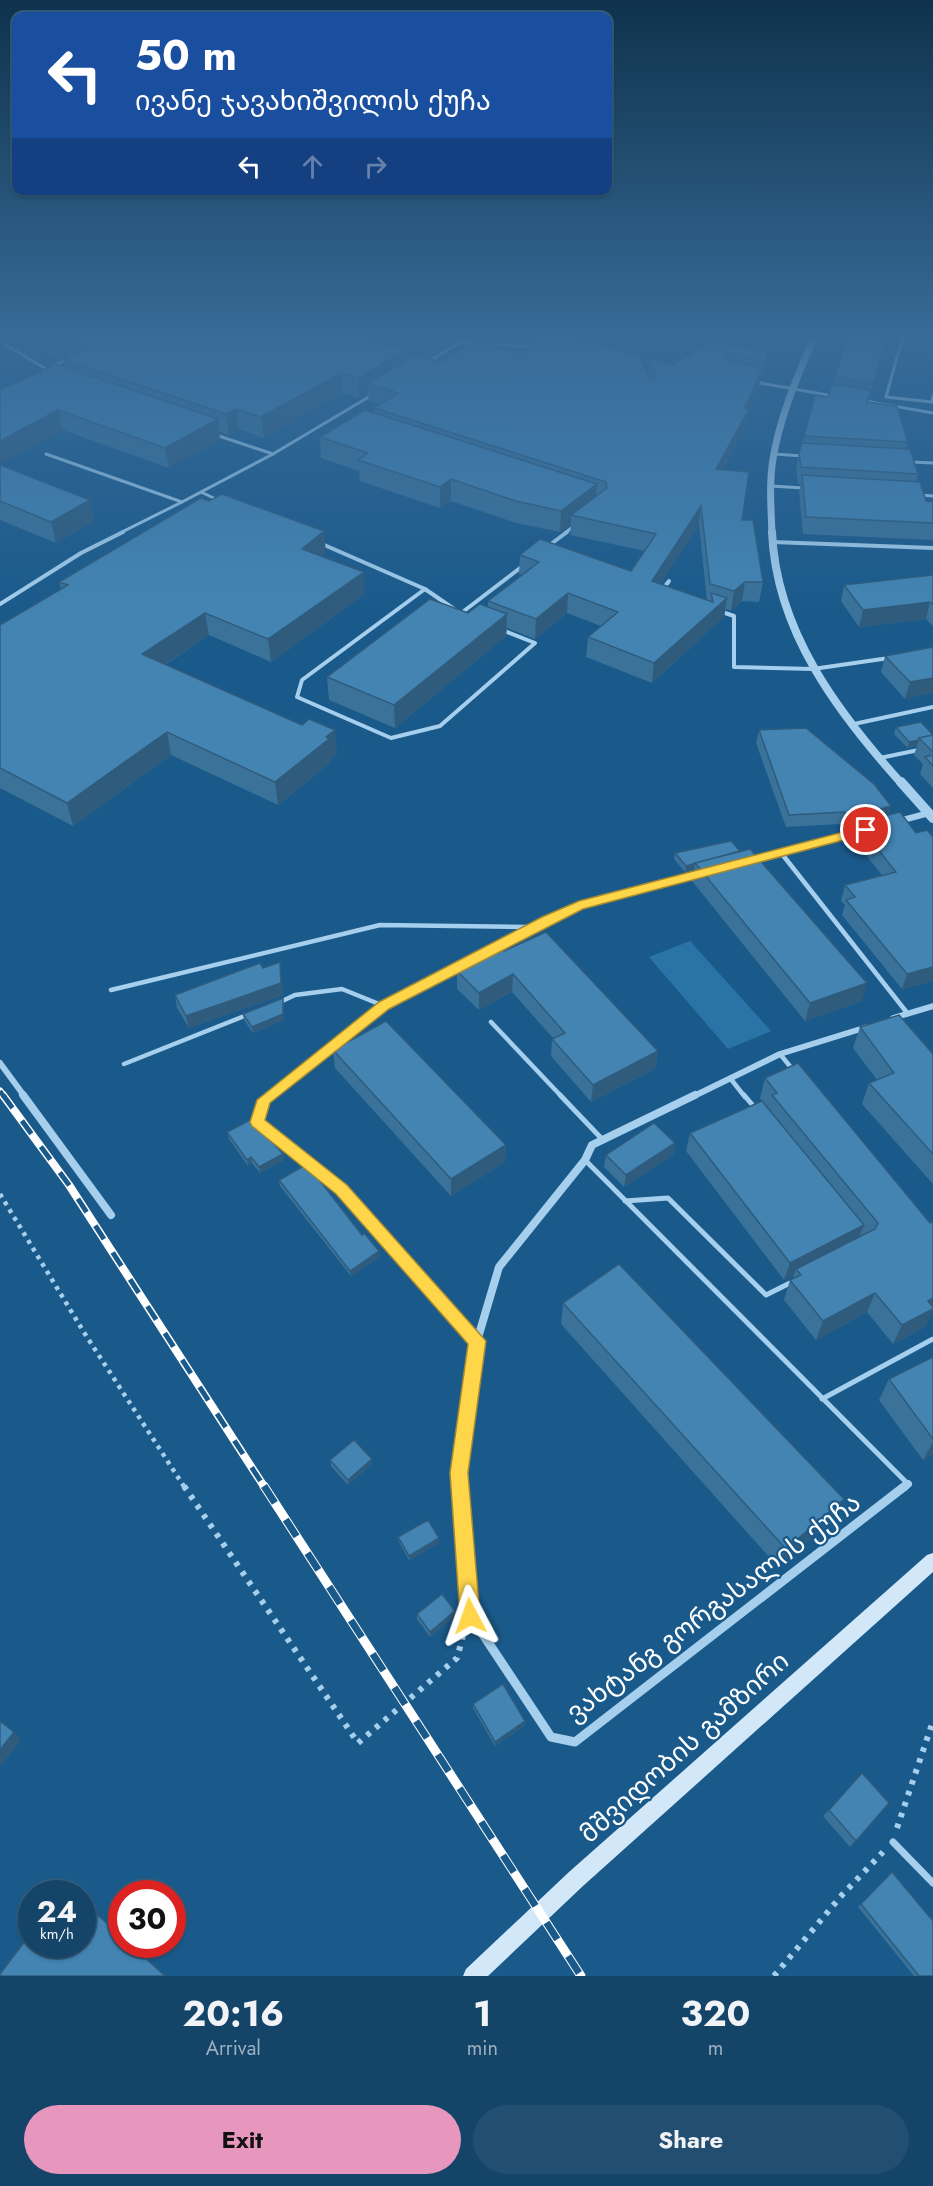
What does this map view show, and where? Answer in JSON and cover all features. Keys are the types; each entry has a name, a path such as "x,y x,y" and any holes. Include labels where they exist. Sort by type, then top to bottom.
{"main road":[{"name":"მშვიდობის გამზირი","path":"473,1976 576,1879 933,1561"}],"street":[{"path":"783,424 774,454 771,486 771,542 789,613 813,669 851,725 932,814"},
{"path":"895,822 932,814"},
{"path":"748,862 872,828"},
{"path":"530,927 579,906 714,871"},
{"path":"887,1020 933,1006"},
{"name":"ვახტანგ გორგასალის ქუჩა","path":"876,1024 780,1054 592,1145 585,1160 499,1267 477,1341 459,1473 470,1616 551,1737 575,1742 908,1484"},
{"path":"0,1063 111,1215"}],"lane":[{"path":"0,604 81,553 273,454 324,424"},
{"path":"208,432 273,454"},
{"path":"46,454 182,502"},
{"path":"774,454 808,456"},
{"path":"910,462 933,463"},
{"path":"771,486 806,488"},
{"path":"201,492 222,502"},
{"path":"910,494 933,496"},
{"path":"541,552 576,524"},
{"path":"771,542 933,548"},
{"path":"318,543 425,589 460,614 471,618"},
{"path":"460,614 532,559"},
{"path":"669,581 661,593 671,596"},
{"path":"425,589 302,680 297,697 391,738 440,726 535,644 492,627"},
{"path":"713,609 734,616 734,667 813,669 900,656"},
{"path":"851,725 933,707"},
{"path":"880,759 933,747"},
{"path":"782,854 908,1014"},
{"path":"111,990 380,925 530,927"},
{"path":"477,1341 341,1189 257,1122 264,1100 384,1006 530,927"},
{"path":"274,1004 295,995 342,989 384,1006"},
{"path":"123,1064 252,1013"},
{"path":"491,1022 602,1139"},
{"path":"780,1054 795,1072"},
{"path":"729,1077 758,1112"},
{"path":"585,1160 908,1484"},
{"path":"625,1201 668,1198 766,1295 806,1275"},
{"path":"822,1399 933,1339"},
{"path":"893,1842 933,1883"}],"path":[{"path":"0,1194 82,1332 234,1564 358,1743 457,1658 470,1616"},
{"path":"774,1976 842,1894 893,1842 933,1721"}],"shaded area":[{"path":"690,941 771,1031 728,1049 649,957"}],"building":[{"path":"0,424 31,424 0,441"},
{"path":"98,424 208,424 165,448"},
{"path":"341,424 410,424 597,484 561,511 516,501 451,479 440,487 358,460 368,453 320,437"},
{"path":"425,424 741,424 716,469 749,472 742,520 753,520 763,582 745,582 734,591 710,584 701,506 652,581 713,602 711,593 727,598 654,663 588,637 618,612 568,593 536,619 488,601 539,562 520,555 540,539 631,571 656,534 571,515 607,488 606,482"},
{"path":"807,424 903,424 908,442 804,436"},
{"path":"802,443 910,449 918,474 801,467 799,453"},
{"path":"0,465 90,500 51,522 0,501"},
{"path":"802,475 920,482 926,501 933,502 933,523 806,517"},
{"path":"222,494 324,531 302,549 364,572 268,639 205,613 142,654 302,725 309,719 335,730 326,737 329,739 275,782 167,732 67,803 0,768 0,625 68,585 59,582 201,498 209,501"},
{"path":"933,575 933,605 930,602 863,610 844,585"},
{"path":"430,599 468,613 480,604 507,614 394,705 327,677"},
{"path":"933,647 933,678 910,682 885,656"},
{"path":"921,722 933,735 909,742 896,727"},
{"path":"806,728 874,784 891,806 849,817 844,812 789,815 759,730"},
{"path":"933,735 933,752 919,738"},
{"path":"933,755 933,766 925,757"},
{"path":"900,812 916,833 927,830 933,837 933,967 907,974 846,900 855,897 845,885 896,872 857,823"},
{"path":"731,841 740,851 686,866 675,853"},
{"path":"750,849 867,983 810,1003 695,863"},
{"path":"546,932 658,1051 593,1085 552,1039 565,1033 513,974 479,993 457,971 501,948 504,951"},
{"path":"280,962 281,983 186,1016 175,995 260,963 263,968"},
{"path":"283,998 283,1014 252,1027 243,1014"},
{"path":"899,1015 933,1054 933,1154 869,1083 894,1073 860,1027"},
{"path":"386,1021 506,1145 451,1179 333,1050"},
{"path":"798,1063 930,1223 933,1222 933,1298 928,1301 933,1309 902,1325 875,1293 823,1321 790,1280 801,1275 796,1269 875,1229 878,1223 772,1095 777,1093 765,1078"},
{"path":"762,1101 864,1225 790,1263 690,1133"},
{"path":"252,1119 283,1154 259,1167 251,1157 247,1160 227,1132"},
{"path":"654,1123 675,1143 626,1175 606,1155"},
{"path":"307,1164 362,1235 364,1233 379,1251 350,1271 279,1180"},
{"path":"619,1264 844,1499 786,1549 563,1303"},
{"path":"933,1357 933,1439 889,1379"},
{"path":"354,1440 372,1459 348,1480 330,1460"},
{"path":"428,1520 439,1538 409,1556 398,1537"},
{"path":"442,1594 455,1611 430,1632 417,1614"},
{"path":"503,1684 525,1721 495,1742 473,1704"},
{"path":"0,1721 14,1732 0,1750"},
{"path":"862,1773 889,1803 856,1841 829,1810"},
{"path":"892,1872 933,1921 933,1976 919,1976 861,1904"},
{"path":"96,1914 108,1924 108,1958 145,1958 165,1976 0,1976 18,1950 18,1958 96,1958"}],"railway":[{"path":"0,1091 4,1097"},
{"path":"3,1095 69,1185 265,1488"},
{"path":"264,1486 581,1976"}],"route":[{"path":"470,1616 459,1473 477,1341 341,1189 257,1122 264,1100 384,1006 530,927 579,906 866,830"}]}
